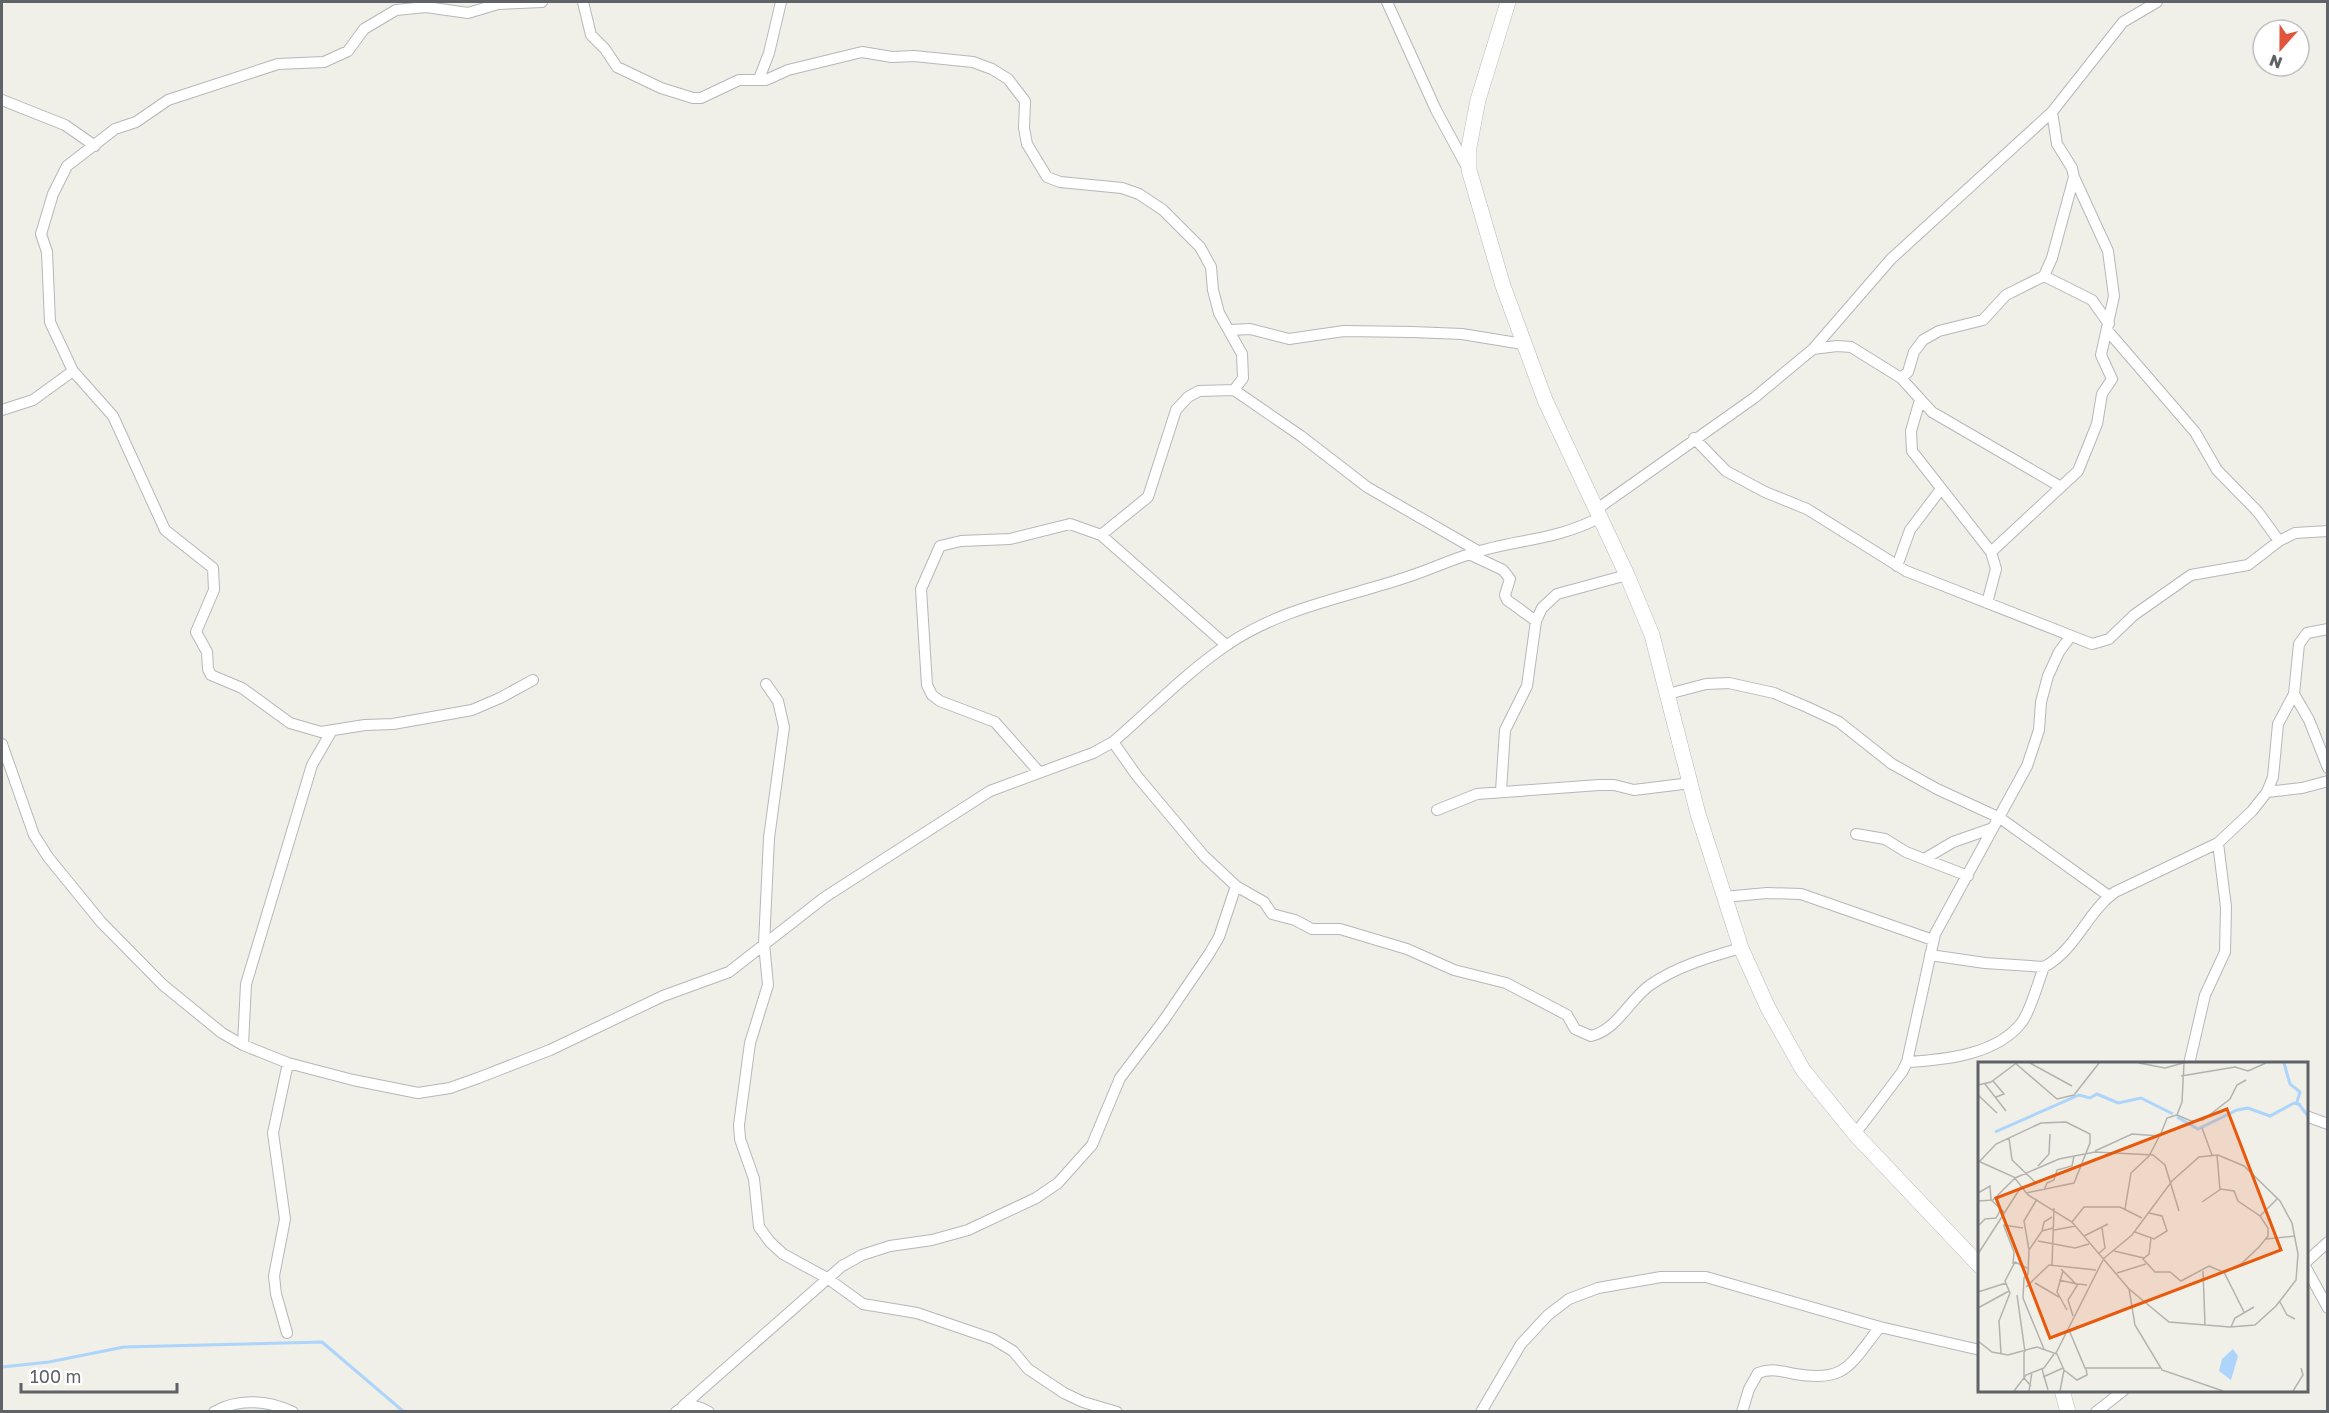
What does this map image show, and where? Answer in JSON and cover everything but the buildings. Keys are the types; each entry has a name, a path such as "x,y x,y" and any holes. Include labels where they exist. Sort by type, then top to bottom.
{"street":[{"path":"533,680 472,710 331,732 314,731 290,723 242,688 208,672 207,652 196,632 214,590 213,568 165,530 109,408 73,371 50,322 47,252 41,234 53,194 67,166 115,129 136,122 181,94 278,64 317,63 345,53 364,29 396,10 426,7 468,13 498,4 542,2"},
{"path":"583,2 591,34 617,67 629,75 693,98 701,98 739,80 766,80 788,70 862,52 892,57 914,56 973,62 992,69 1008,79 1025,101 1025,135 1047,177 1060,182 1122,188 1138,194 1163,210 1208,257 1215,302 1242,354 1245,368 1240,385 1234,390"},
{"path":"759,79 769,53 781,2"},
{"path":"1387,2 1436,110 1469,170"},
{"path":"1508,2 1478,100 1469,147 1469,170 1481,219 1523,344 1545,400 1599,513 1652,635 1690,783 1741,948 1768,1008 1803,1070 1855,1134 1978,1265"},
{"path":"2,744 34,834 48,857 101,922 156,978 222,1033 243,1045 288,1063 405,1091 428,1092 450,1088 550,1050 663,996 729,972 825,897 990,791 1093,753 1113,742 1226,645 1257,627 1306,608 1403,579 1474,552 1548,538 1580,528 1694,438 1754,398 1813,349 1891,259 2052,112 2137,6 2157,2"},
{"path":"2,100 65,125 95,146"},
{"path":"1991,552 2080,467 2097,424 2102,394 2112,379 2101,355 2114,296 2108,251 2072,168 2057,144 2052,112"},
{"path":"1901,378 1908,372 1914,352 1923,340 1940,331 1983,320 2006,295 2044,276 2052,258 2074,177"},
{"path":"2044,276 2092,300 2108,327 2195,432 2217,470 2258,512 2279,541"},
{"path":"1230,330 1250,329 1289,339 1344,331 1422,332 1462,334 1523,344"},
{"path":"1813,349 1837,346 1851,348 1901,378 1920,400 1951,424 2061,487"},
{"path":"2,410 33,400 73,371"},
{"path":"1101,535 1148,497 1176,410 1188,397 1199,391 1234,390 1301,436 1367,487 1506,572 1510,582 1506,597 1536,621"},
{"path":"1920,400 1911,431 1912,451 1981,536 1991,552 1996,569 1987,603"},
{"path":"1694,438 1726,471 1765,492 1807,509 1913,575 2070,636 2099,644 2109,639 2156,598 2191,576 2243,567 2279,541 2295,533 2328,531"},
{"path":"1897,566 1910,530 1941,489"},
{"path":"1039,772 995,722 953,708 932,695 927,685 921,589 936,552 946,542 1010,539 1070,524 1101,535 1226,645"},
{"path":"1501,791 1505,730 1527,686 1536,621 1542,608 1557,594 1627,575"},
{"path":"1907,1062 1937,1060 1983,1049 2013,1031 2023,1021 2044,967 2068,948 2109,896 2218,843 2267,792 2273,777 2278,724 2294,694 2297,653 2303,637 2314,630 2328,629"},
{"path":"1855,1134 1907,1062 1933,940 2000,818 2034,747 2040,702 2048,676 2059,652 2070,636"},
{"path":"1668,694 1706,684 1729,683 1774,693 1839,722 1892,764 1937,789 2000,818 2109,896"},
{"path":"766,684 778,701 784,727 769,838 764,944 768,985 750,1043 742,1089 739,1134 754,1179 759,1227 783,1254 827,1278 863,1304 917,1313 993,1339 1013,1351 1028,1369 1064,1393 1088,1404 1117,1412"},
{"path":"2294,694 2310,720 2328,768"},
{"path":"243,1045 246,984 312,765 331,732"},
{"path":"1113,742 1185,834 1236,886 1259,899 1274,915 1295,920 1312,929 1340,928 1407,949 1454,970 1513,986 1567,1015 1575,1029 1591,1036 1609,1028 1627,1007 1653,983 1686,966 1741,948"},
{"path":"2267,792 2294,790 2328,781"},
{"path":"1437,810 1471,795 1501,791 1614,784 1634,790 1690,783"},
{"path":"1926,858 1953,842 1993,828"},
{"path":"1856,834 1885,839 1900,849 1968,876"},
{"path":"2193,1062 2205,995 2225,952 2226,907 2218,843"},
{"path":"680,1409 842,1266 862,1255 890,1246 932,1240 968,1230 1036,1198 1058,1183 1092,1145 1120,1078 1164,1020 1209,954 1219,937 1236,886"},
{"path":"1724,897 1767,893 1801,894 1933,940"},
{"path":"1930,955 1985,963 2044,967"},
{"path":"287,1333 276,1294 274,1276 285,1219 273,1133 288,1063"},
{"path":"2308,1116 2328,1124"},
{"path":"2308,1261 2328,1242"},
{"path":"2308,1270 2326,1302"},
{"path":"1481,1412 1510,1359 1548,1316 1569,1299 1598,1288 1627,1281 1661,1277 1707,1277 1880,1327 1978,1350"},
{"path":"1742,1412 1751,1383 1758,1373 1774,1370 1824,1378 1836,1375 1851,1362 1880,1327"},
{"path":"2063,1392 2068,1412"},
{"path":"2096,1412 2121,1392"},
{"path":"214,1412 244,1401 293,1412"},
{"path":"680,1409 696,1406 709,1412"}],"waterway":[{"path":"2,1367 49,1362 124,1347 322,1342 404,1412"}]}
